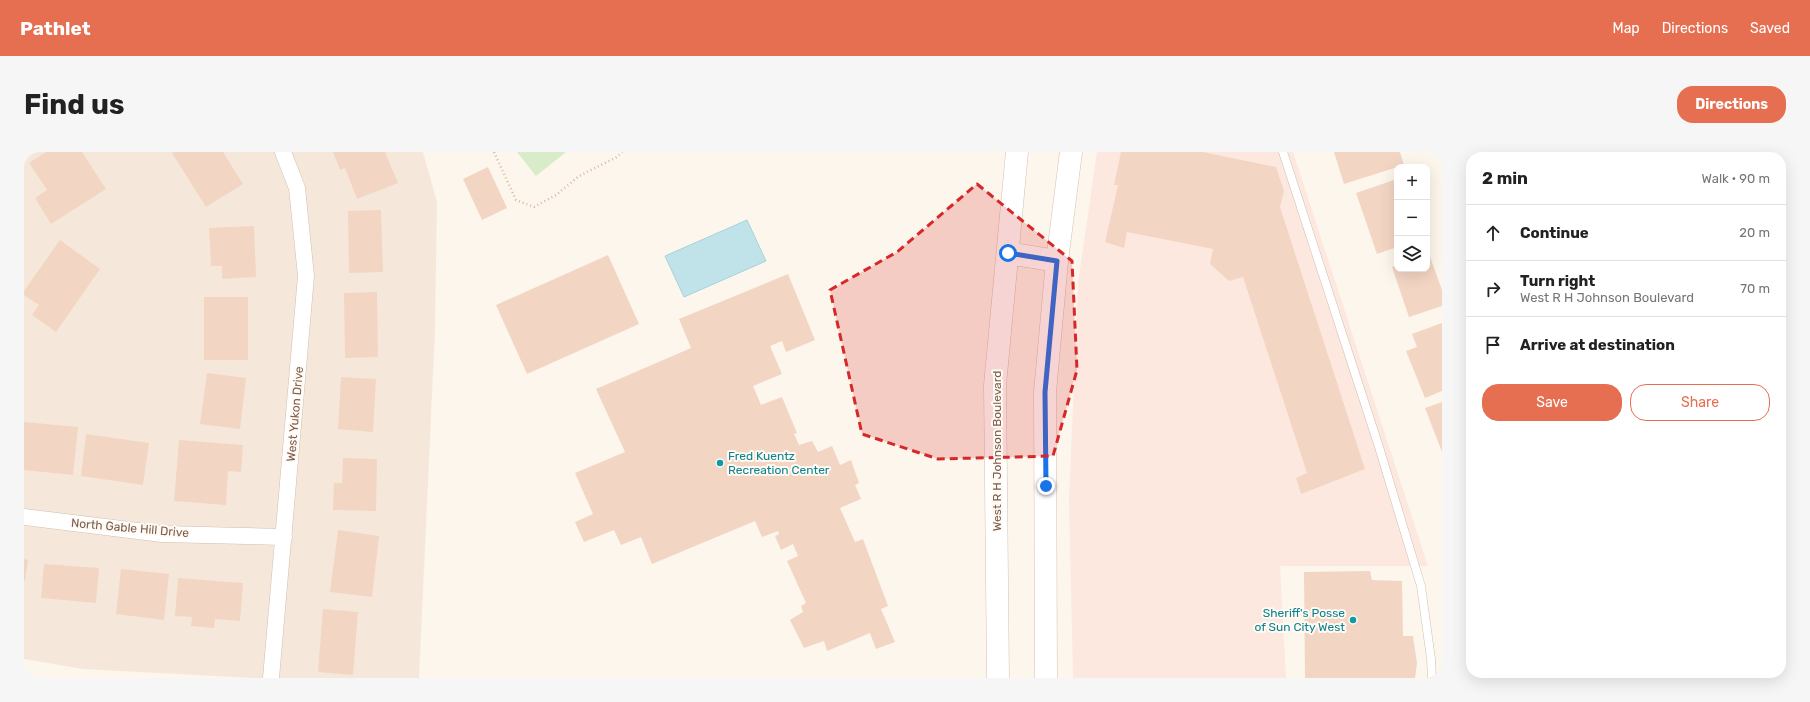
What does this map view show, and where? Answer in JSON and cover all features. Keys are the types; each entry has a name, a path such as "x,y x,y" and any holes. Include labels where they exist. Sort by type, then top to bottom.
{"main road":[{"name":"West R H Johnson Boulevard","path":"998,678 995,385 1017,152"},
{"path":"1046,678 1045,392 1057,261 1071,152"},
{"path":"1008,253 1057,261"}],"street":[{"name":"West Yukon Drive","path":"271,678 306,276 297,188 283,152"},
{"name":"North Gable Hill Drive","path":"24,517 162,534 284,537"}],"lane":[{"path":"1283,152 1422,586 1432,678"}],"path":[{"path":"494,152 516,200 534,207 556,196 579,176 617,157 622,152"}],"highlighted area":[{"path":"977,184 1072,261 1077,370 1053,456 938,459 862,434 830,290 897,252"}],"shaded area":[{"path":"24,152 423,152 437,202 435,329 419,678 252,678 83,669 24,659"},
{"path":"1097,152 1293,152 1428,566 1280,566 1286,678 1073,678 1069,501 1078,283"}],"green space":[{"path":"517,152 566,152 536,176"}],"water":[{"path":"747,220 766,261 684,297 665,256"}],"building":[{"path":"46,152 82,152 106,189 51,224 35,198 47,190 29,163"},
{"path":"223,152 243,184 206,207 172,153"},
{"path":"333,152 385,152 398,183 357,199 345,168 340,170"},
{"path":"1121,152 1203,152 1276,167 1284,191 1280,207 1365,469 1301,494 1296,478 1307,473 1243,277 1229,281 1210,264 1213,249 1127,232 1124,248 1105,242 1118,185 1114,185"},
{"path":"1334,152 1400,152 1404,164 1394,164 1394,168 1344,184"},
{"path":"488,167 507,208 482,220 463,179"},
{"path":"1394,180 1394,248 1377,254 1356,193"},
{"path":"381,210 383,272 349,273 348,211"},
{"path":"254,226 256,277 222,279 222,266 211,266 209,228"},
{"path":"60,240 100,269 56,332 32,315 39,305 24,295 24,291"},
{"path":"608,255 639,324 527,374 496,305"},
{"path":"1430,257 1442,290 1442,306 1409,317 1392,267 1394,266 1394,272 1430,272"},
{"name":"Fred Kuentz Recreation Center","path":"788,274 815,340 786,352 782,341 770,346 782,374 753,386 761,405 782,397 797,433 794,434 799,445 812,441 818,452 832,446 840,465 851,460 859,483 855,485 861,499 840,508 855,542 863,539 888,606 881,609 895,642 876,649 870,633 827,651 824,641 804,648 790,620 803,612 801,606 806,603 787,561 798,556 793,544 781,550 775,536 779,534 778,531 762,537 755,521 652,564 641,537 621,545 614,530 584,542 575,522 593,514 575,473 625,452 596,389 691,348 679,319"},
{"path":"377,292 378,357 345,358 344,293"},
{"path":"204,297 248,297 248,360 204,360"},
{"path":"1442,323 1442,391 1425,398 1406,351 1417,347 1412,334"},
{"path":"207,373 246,378 240,429 200,424"},
{"path":"341,377 376,379 373,432 338,429"},
{"path":"1442,402 1442,452 1425,408"},
{"path":"24,422 78,427 73,475 24,470"},
{"path":"86,434 149,443 143,485 81,476"},
{"path":"179,440 243,445 241,472 228,471 226,505 174,501"},
{"path":"343,458 377,459 376,511 333,510 334,483 342,483"},
{"path":"338,530 379,536 372,597 330,592"},
{"path":"24,559 28,560 25,581 24,581"},
{"path":"44,564 99,568 96,603 41,598"},
{"path":"121,569 169,574 164,620 116,614"},
{"name":"Sheriff's Posse of Sun City West","path":"1370,571 1372,580 1402,581 1403,636 1413,636 1417,663 1415,678 1305,678 1304,572"},
{"path":"178,578 243,583 240,621 215,619 214,628 191,626 192,617 175,616"},
{"path":"323,609 358,612 353,675 318,672"}],"place":[{"name":"Fred Kuentz Recreation Center","path":"720,463"},
{"name":"Sheriff's Posse of Sun City West","path":"1353,620"}],"route":[{"path":"1008,253 1057,261 1045,392 1046,486"}]}
